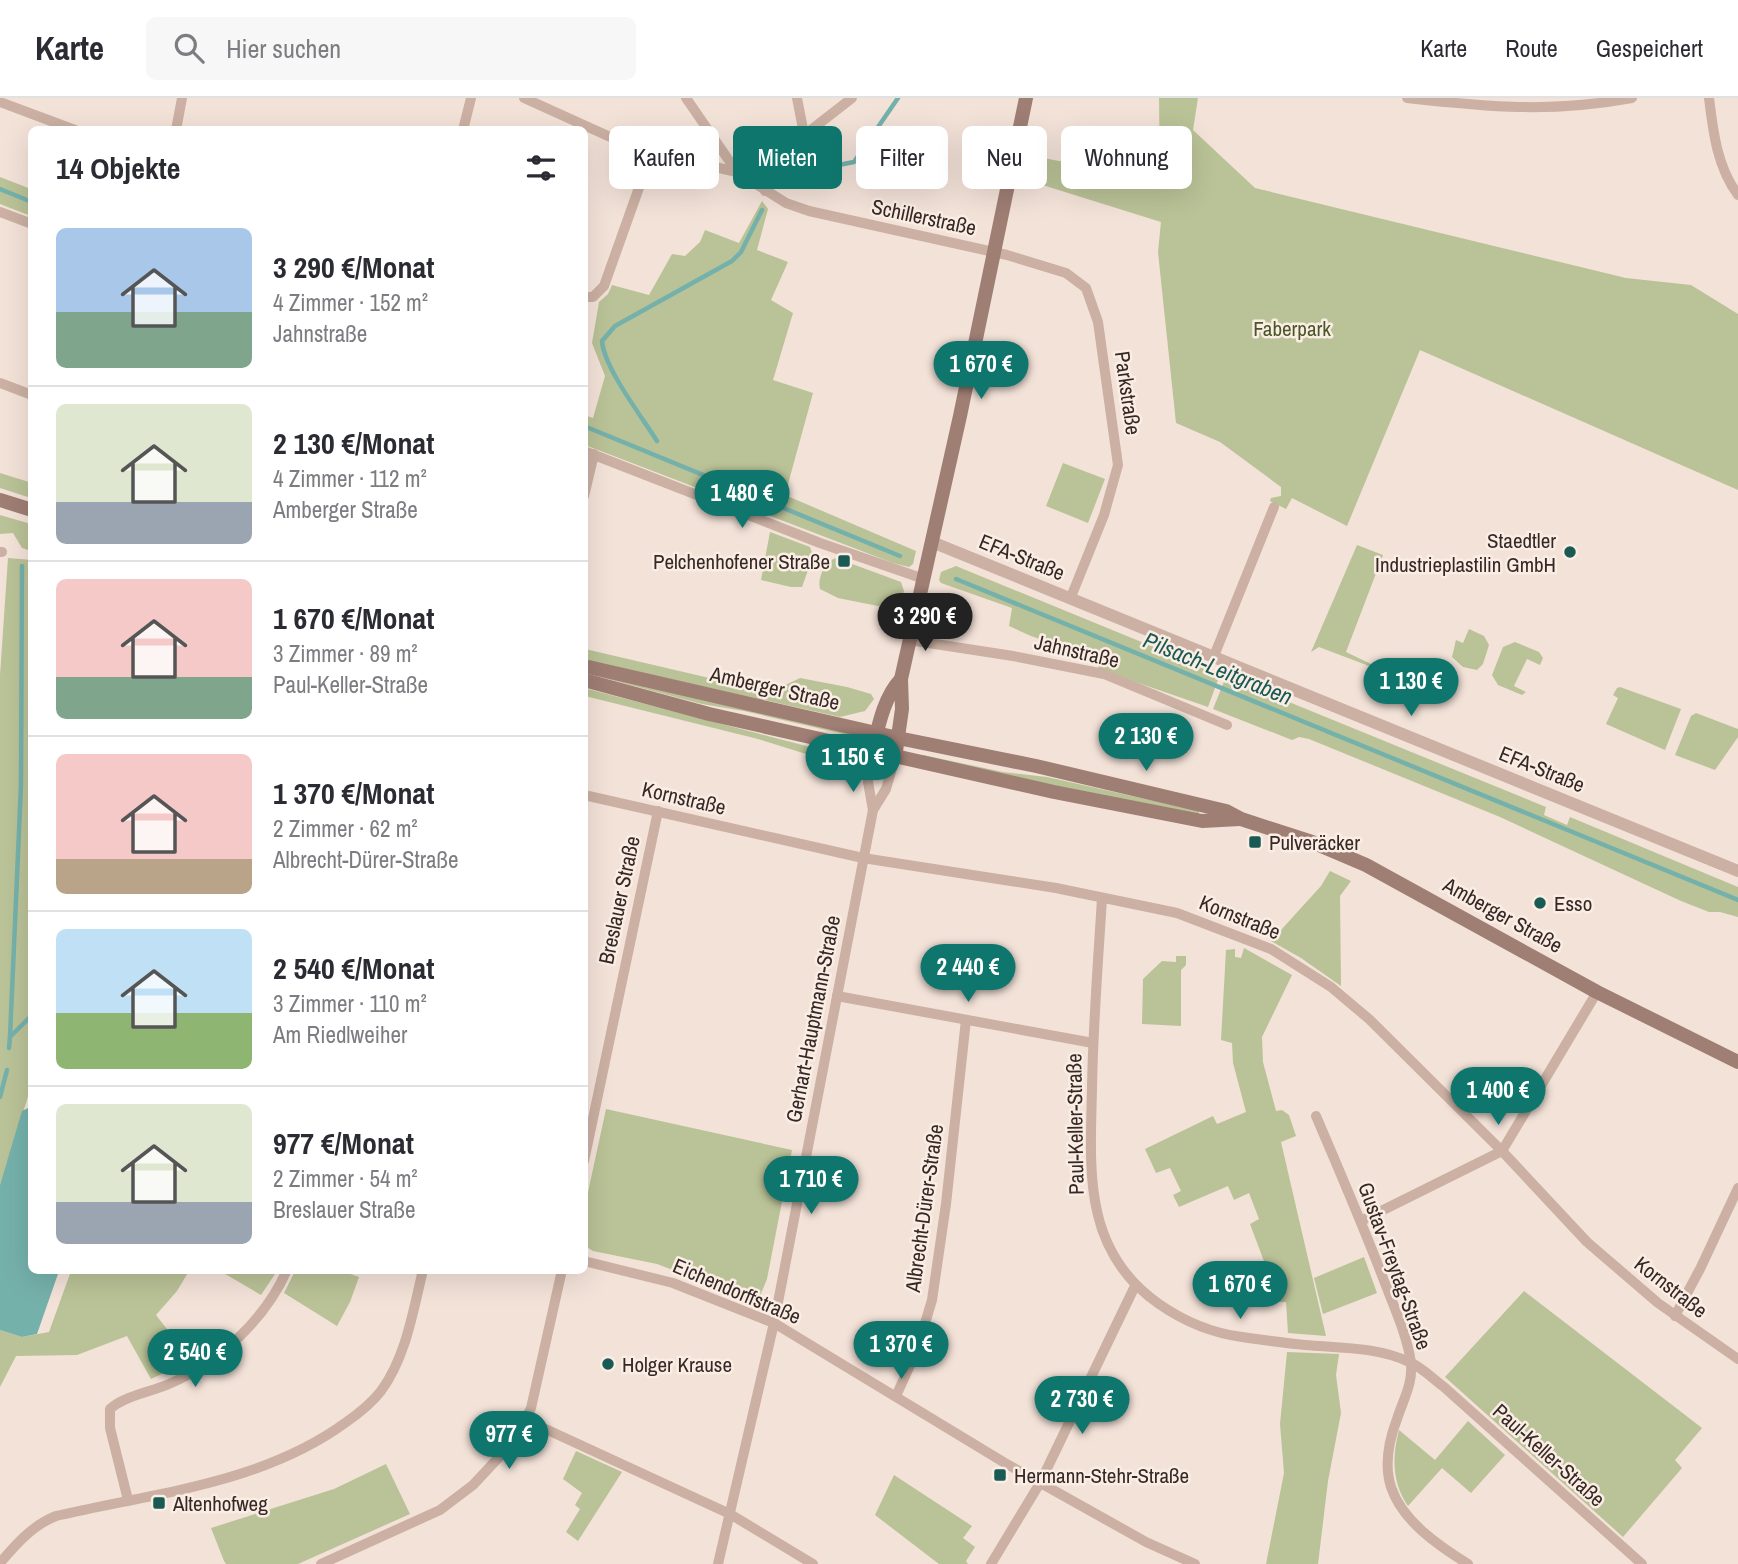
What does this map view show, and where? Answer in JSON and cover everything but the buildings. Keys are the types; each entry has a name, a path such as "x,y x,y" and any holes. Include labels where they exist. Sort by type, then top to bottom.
{"main road":[{"path":"895,758 902,709 901,678 1026,98"},
{"path":"0,500 28,509"},
{"name":"Amberger Straße","path":"588,667 1204,805 1290,834 1366,865 1597,992 1738,1062"},
{"path":"872,752 890,694 901,678"},
{"name":"Amberger Straße","path":"588,681 709,714 1054,792 1202,821 1241,819"}],"street":[{"path":"177,126 182,98"},
{"path":"464,126 471,98"},
{"path":"524,98 584,126"},
{"name":"Schillerstraße","path":"686,98 733,166"},
{"path":"797,98 802,126"},
{"path":"815,126 852,98"},
{"path":"1407,98 1447,100 1478,107 1532,109 1575,102 1632,98"},
{"path":"1709,98 1715,142 1738,195"},
{"path":"0,102 64,126"},
{"path":"588,128 609,137"},
{"path":"588,297 593,297 604,286 639,189"},
{"name":"Schillerstraße","path":"762,189 786,203 809,211 930,240 994,252"},
{"path":"0,212 28,222"},
{"name":"Parkstraße","path":"994,252 1066,273 1086,288 1096,312 1118,465 1104,515 1071,597"},
{"path":"0,383 28,394"},
{"path":"589,453 820,543 924,579"},
{"path":"1214,656 1274,507"},
{"name":"EFA-Straße","path":"932,542 1738,871"},
{"name":"Jahnstraße","path":"909,640 1013,656 1104,674 1227,725"},
{"name":"Gerhart-Hauptmann-Straße","path":"872,752 868,782 873,810"},
{"name":"Gerhart-Hauptmann-Straße","path":"718,1564 774,1323 873,810 886,789 895,758"},
{"name":"Kornstraße","path":"588,796 863,859 1056,888 1186,916 1253,940 1282,955 1331,987 1369,1019 1502,1151 1587,1242 1675,1316 1738,1359"},
{"name":"Breslauer Straße","path":"588,1142 658,811"},
{"name":"Paul-Keller-Straße","path":"1102,899 1093,1043 1093,1196 1105,1238 1117,1262 1135,1286 1172,1313 1213,1331 1303,1345 1356,1349 1411,1362 1444,1387 1642,1564"},
{"path":"1361,1221 1502,1151 1597,992"},
{"path":"837,996 1093,1043"},
{"name":"Albrecht-Dürer-Straße","path":"896,1396 917,1350 934,1290 966,1020"},
{"name":"Gustav-Freytag-Straße","path":"1316,1116 1399,1319 1411,1362 1409,1388 1396,1419 1388,1457 1391,1487 1401,1509 1410,1519 1468,1564"},
{"path":"1675,1316 1734,1205 1738,1188"},
{"name":"Eichendorffstraße","path":"588,1262 673,1283 774,1323 1041,1483 1146,1542 1195,1564"},
{"path":"128,1500 110,1428 110,1409 176,1381 209,1362 252,1323 273,1296 285,1274"},
{"path":"0,1563 20,1540 47,1519 211,1482 264,1466 315,1442 360,1412 380,1392 394,1369 403,1348 422,1274"},
{"path":"321,1564 419,1521 447,1505 488,1471 526,1420 541,1371 561,1274"},
{"path":"990,1564 1041,1483 1135,1286"},
{"path":"526,1420 730,1514 813,1564"}],"green space":[{"name":"Faberpark","path":"1159,98 1198,98 1193,130 1255,188 1626,278 1691,285 1738,314 1738,490 1420,350 1347,526 1292,498 1286,509 1270,501 1271,498 1281,496 1281,487 1220,442 1176,423 1158,252 1161,222 1047,186 1047,159 1061,161 1061,189 1192,189 1192,126 1159,126"},
{"path":"0,177 28,188 28,215 0,204"},
{"path":"762,201 768,209 757,250 788,262 771,300 793,313 773,380 813,393 785,495 916,551 913,564 909,567 588,446 588,416 593,418 605,376 592,343 599,302 608,294 612,285 649,295 672,254 685,256 700,242 705,230 739,243"},
{"path":"1063,463 1105,479 1088,523 1046,506"},
{"path":"0,473 28,482 28,497 0,488"},
{"path":"0,515 28,523 28,550 22,548 13,533 0,534"},
{"path":"770,532 810,547 813,556 802,587 761,580"},
{"path":"1357,545 1383,555 1346,652 1398,677 1319,647 1311,652"},
{"path":"8,558 28,560 28,1097 0,1185 0,675"},
{"path":"836,558 901,582 904,591 898,610 838,598 820,589 823,570"},
{"path":"956,566 1217,673 1219,677 1208,707 1098,669 1099,660 1009,626 1012,608 941,583 941,572"},
{"path":"1469,629 1484,636 1489,645 1483,664 1477,670 1463,667 1452,657 1456,640 1463,643"},
{"path":"1515,642 1539,652 1543,658 1540,665 1527,659 1514,686 1526,692 1522,695 1498,685 1492,675 1503,647"},
{"path":"588,650 748,687 777,689 800,678 871,694 874,699 865,711 840,717 588,661"},
{"path":"588,674 849,732 848,735 702,704"},
{"path":"1228,677 1546,807 1544,815 1567,825 1570,817 1738,887 1738,917 1709,912 1681,901 1500,817 1309,739 1299,737 1292,740 1213,709"},
{"path":"1620,687 1681,709 1665,750 1606,724 1618,698 1613,695"},
{"path":"588,689 837,754 842,761 835,763 758,739 588,697"},
{"path":"1696,713 1738,729 1738,737 1715,770 1675,755 1691,716"},
{"path":"923,755 1003,772 1047,777 1199,811 1199,816 922,758"},
{"path":"1330,871 1351,881 1340,896 1341,986 1271,941 1321,886"},
{"path":"1244,948 1292,975 1262,1037 1263,1062 1276,1111 1282,1110 1289,1115 1296,1136 1281,1142 1326,1336 1288,1333 1286,1302 1277,1302 1250,1224 1259,1219 1249,1193 1234,1200 1228,1186 1179,1207 1173,1195 1181,1191 1170,1168 1156,1173 1145,1149 1213,1116 1217,1124 1246,1112 1233,1063 1232,1043 1221,1040 1226,950 1235,949 1235,957 1241,958"},
{"path":"1176,956 1186,956 1186,965 1181,970 1181,1026 1142,1024 1143,979 1162,961 1176,962"},
{"path":"606,1109 792,1150 767,1279 760,1296 747,1298 657,1264 593,1251 588,1248 588,1192"},
{"path":"1364,1257 1377,1293 1323,1314 1314,1278"},
{"path":"70,1274 187,1274 177,1291 156,1315 191,1360 151,1379 127,1336 77,1355 16,1356 0,1387 0,1330 22,1337 49,1332"},
{"path":"225,1274 275,1274 261,1295"},
{"path":"294,1274 350,1274 359,1277 337,1326 284,1293"},
{"path":"1524,1291 1702,1428 1675,1460 1682,1468 1623,1537 1445,1377"},
{"path":"1287,1352 1339,1354 1336,1375 1341,1413 1328,1481 1318,1564 1266,1564 1284,1473 1280,1424"},
{"path":"1468,1421 1505,1455 1471,1493 1442,1468 1408,1506 1396,1479 1395,1450 1399,1430 1435,1460"},
{"path":"576,1451 622,1472 578,1541 566,1532 580,1509 575,1505 582,1493 563,1479"},
{"path":"386,1464 410,1514 298,1564 226,1564 224,1561 211,1528 334,1489"},
{"path":"894,1475 972,1526 963,1538 975,1547 966,1561 968,1564 939,1564 875,1515"}],"water":[{"path":"28,1108 28,1274 58,1274 37,1334 22,1337 0,1330 0,1185 22,1111"}],"waterway":[{"path":"842,164 854,162 898,98"},
{"name":"Pilsach-Leitgraben","path":"0,189 28,200"},
{"path":"657,441 616,378 602,341 615,326 732,261 741,252 762,210"},
{"name":"Pilsach-Leitgraben","path":"588,428 900,556"},
{"path":"10,1037 21,785 22,566"},
{"name":"Pilsach-Leitgraben","path":"956,579 1738,900"},
{"path":"9,1048 10,1037 28,1019"},
{"path":"0,1097 7,1070"}],"place":[{"name":"Staedtler Industrieplastilin GmbH","path":"1570,552"},
{"name":"Pelchenhofener Straße","path":"844,561"},
{"name":"Pulveräcker","path":"1255,842"},
{"name":"Esso","path":"1540,903"},
{"name":"Holger Krause","path":"608,1364"},
{"name":"Hermann-Stehr-Straße","path":"1000,1475"},
{"name":"Altenhofweg","path":"159,1503"}]}
